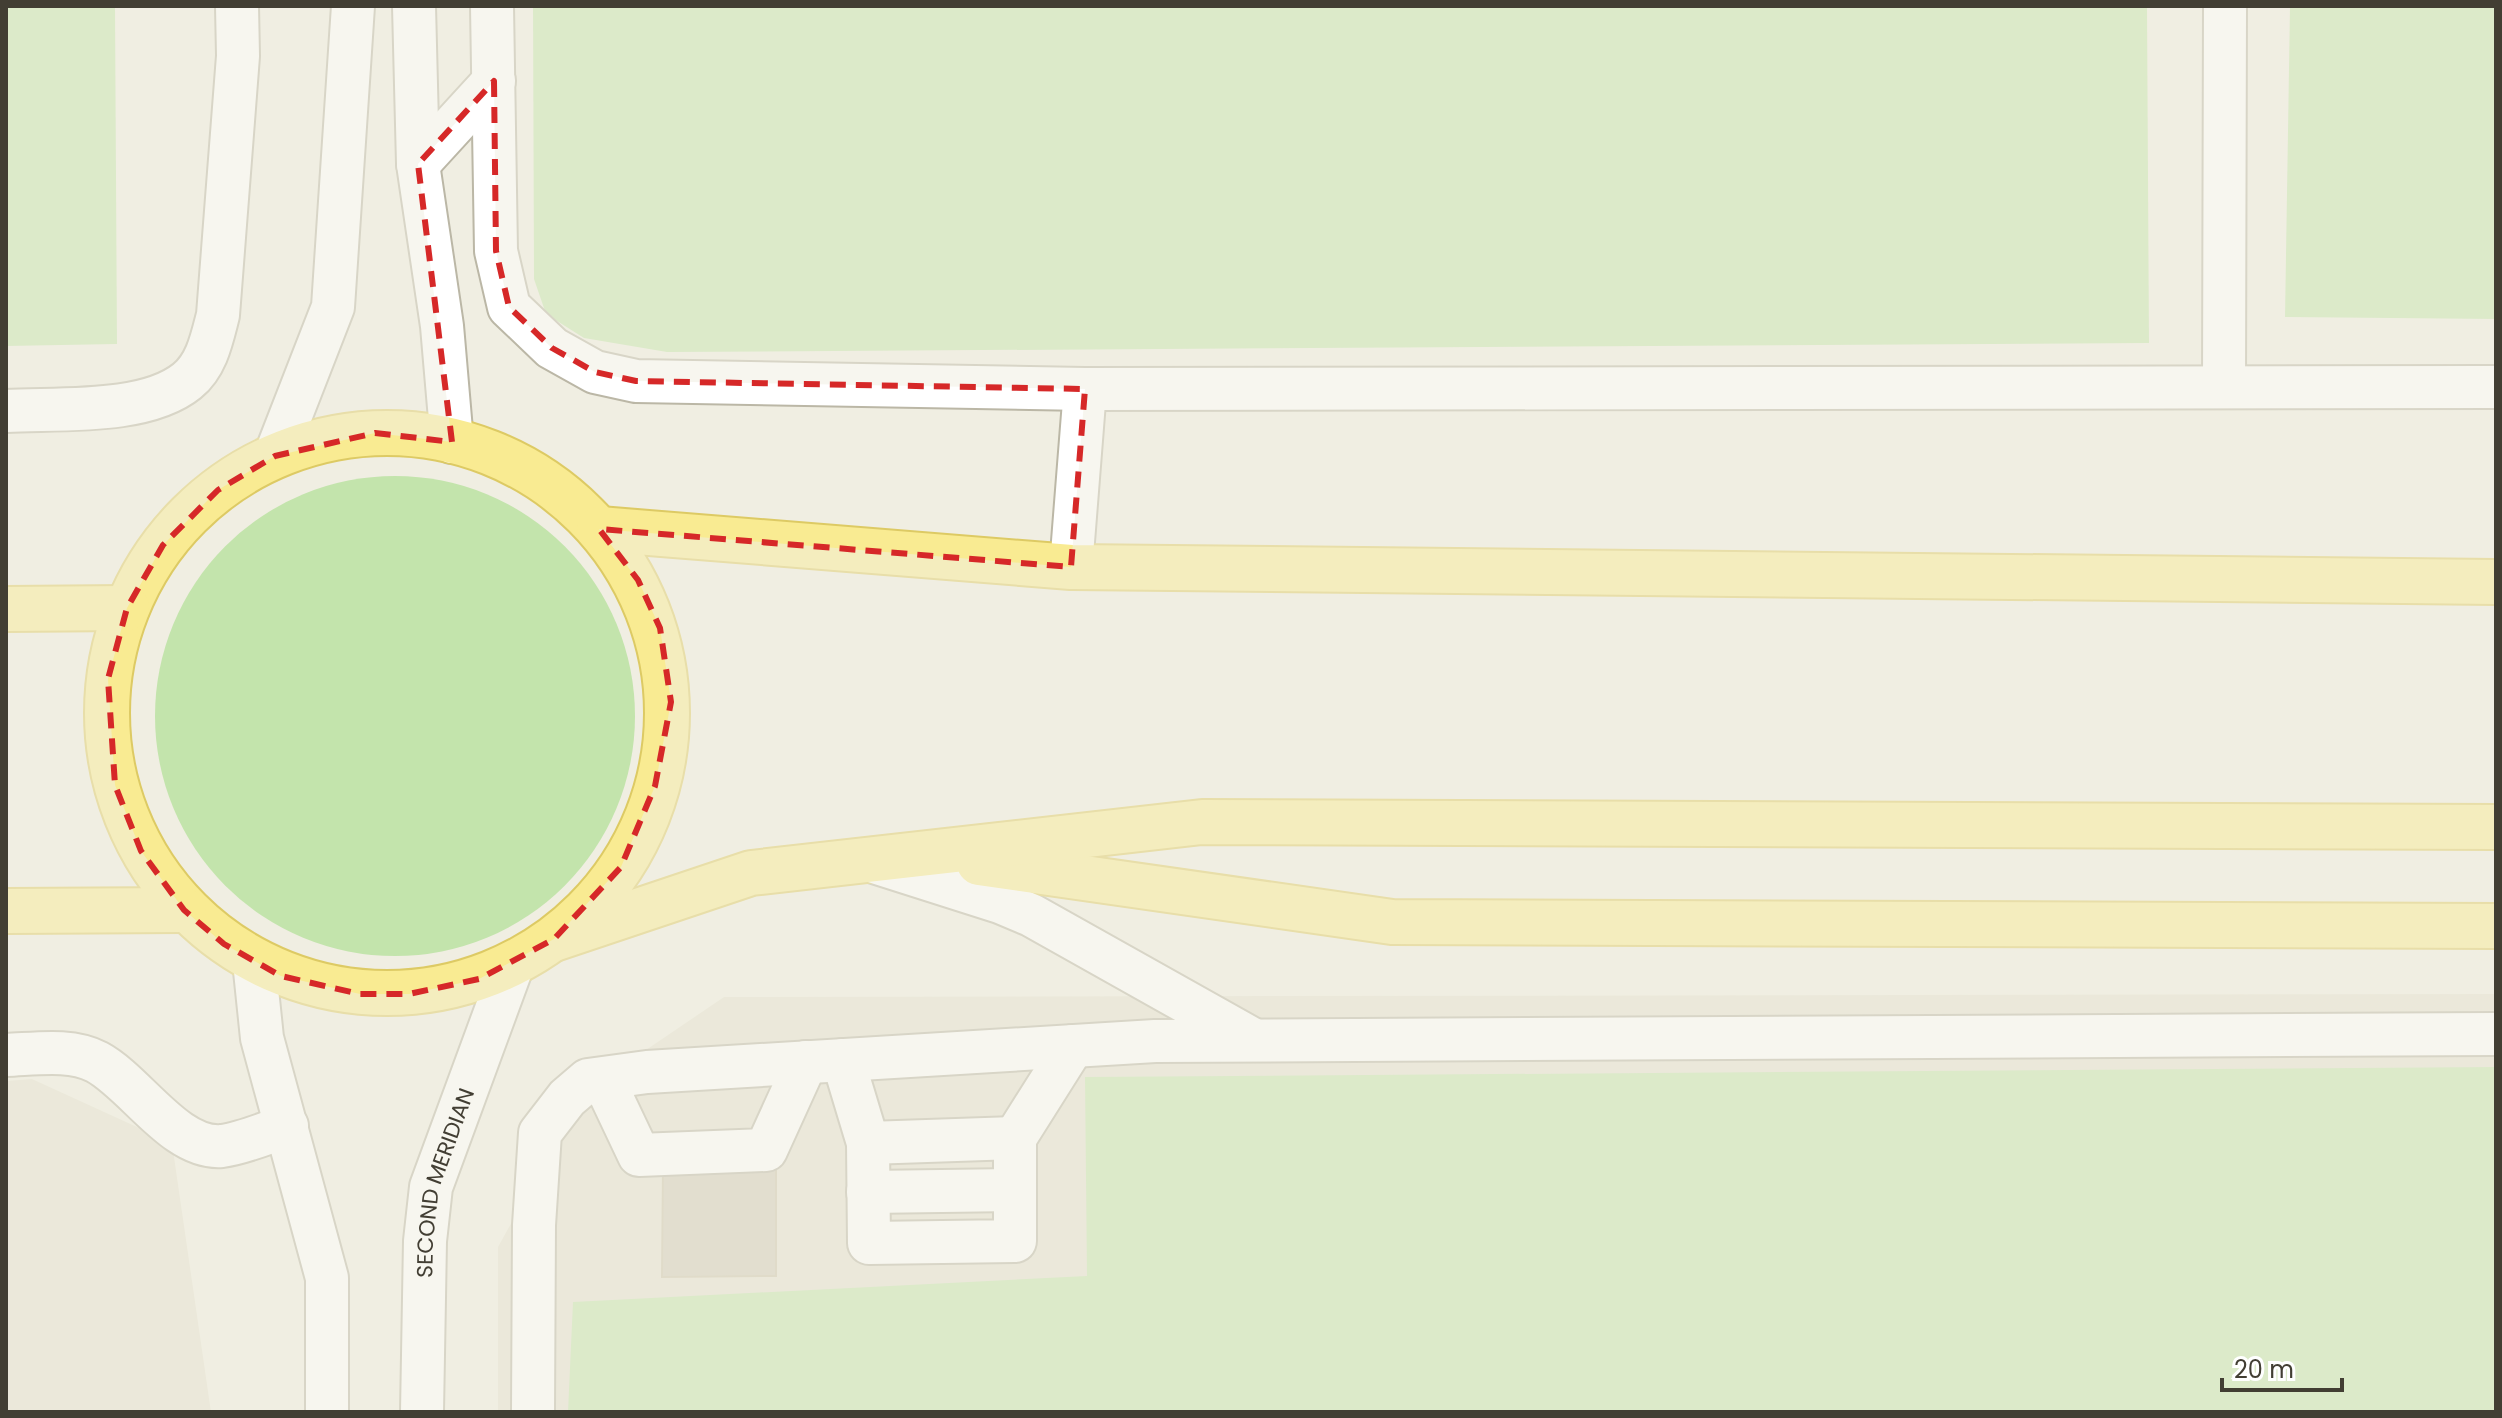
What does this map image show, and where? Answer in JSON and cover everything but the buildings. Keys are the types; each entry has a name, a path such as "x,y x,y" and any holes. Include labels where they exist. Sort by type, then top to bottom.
{"main road":[{"path":"554,939 621,867 655,786 671,702 660,628 638,580 599,529 563,494 506,458 452,442 407,433 375,433 323,440 275,456 218,490 163,545 127,608 108,679 115,785 141,851 184,910 224,944 281,976 360,994 409,994 479,979 513,964 554,939 751,873 1202,822 2496,827"},
{"path":"599,529 1071,567 2496,582"},
{"path":"6,609 127,608"},
{"path":"918,854 1392,922 2496,926"},
{"path":"6,911 184,910"}],"street":[{"path":"6,411 104,406 146,400 187,381 209,353 218,315 238,56 237,6"},
{"path":"275,456 333,307 353,6"},
{"path":"414,6 418,164 442,326 452,442"},
{"path":"492,6 496,251 509,307 552,348 595,372 636,381 1085,389 2496,387"},
{"path":"2224,385 2225,6"},
{"path":"418,164 494,81"},
{"path":"1071,567 1085,389"},
{"path":"868,860 1000,902 1031,915 1256,1041"},
{"path":"254,961 262,1038 327,1278 327,1412"},
{"name":"SECOND MERIDIAN","path":"422,1412 425,1241 431,1187 513,964"},
{"path":"533,1412 534,1225 540,1133 567,1098 588,1080 647,1072 1155,1041 2496,1034"},
{"path":"824,1061 868,1143 868,1192 1015,1190 1015,1138 1073,1046"},
{"path":"6,1055 67,1054 96,1061 185,1137 205,1145 243,1141 287,1126"},
{"path":"603,1079 639,1155 766,1150 824,1061"},
{"path":"868,1143 1015,1138"}],"highlighted area":[{"path":"494,81 496,251 509,307 552,348 595,372 636,381 1085,389 1071,567 599,529 638,580 660,628 671,702 655,786 621,867 554,939 479,979 409,994 360,994 281,976 224,944 184,910 141,851 115,785 108,679 127,608 163,545 218,490 275,456 375,433 452,442 418,164"}],"shaded area":[{"path":"2496,994 2496,1412 498,1412 498,1247 584,1092 724,997"},
{"path":"32,1079 172,1143 211,1412 6,1412 6,1081"}],"green space":[{"path":"6,6 115,6 117,344 6,346"},
{"path":"533,6 2147,6 2149,343 667,352 584,338 546,314 534,279"},
{"path":"2290,6 2496,6 2496,319 2285,317"},
{"path":"395,476 442,480 487,494 529,516 565,546 595,582 617,624 631,669 635,716 631,763 617,808 595,850 565,886 529,916 487,938 442,952 395,956 348,952 303,938 261,916 225,886 195,850 173,808 159,763 155,716 159,669 173,624 195,582 225,546 261,516 303,494 348,480"},
{"path":"2496,1067 2496,1412 568,1412 573,1302 1087,1276 1085,1077"}]}
